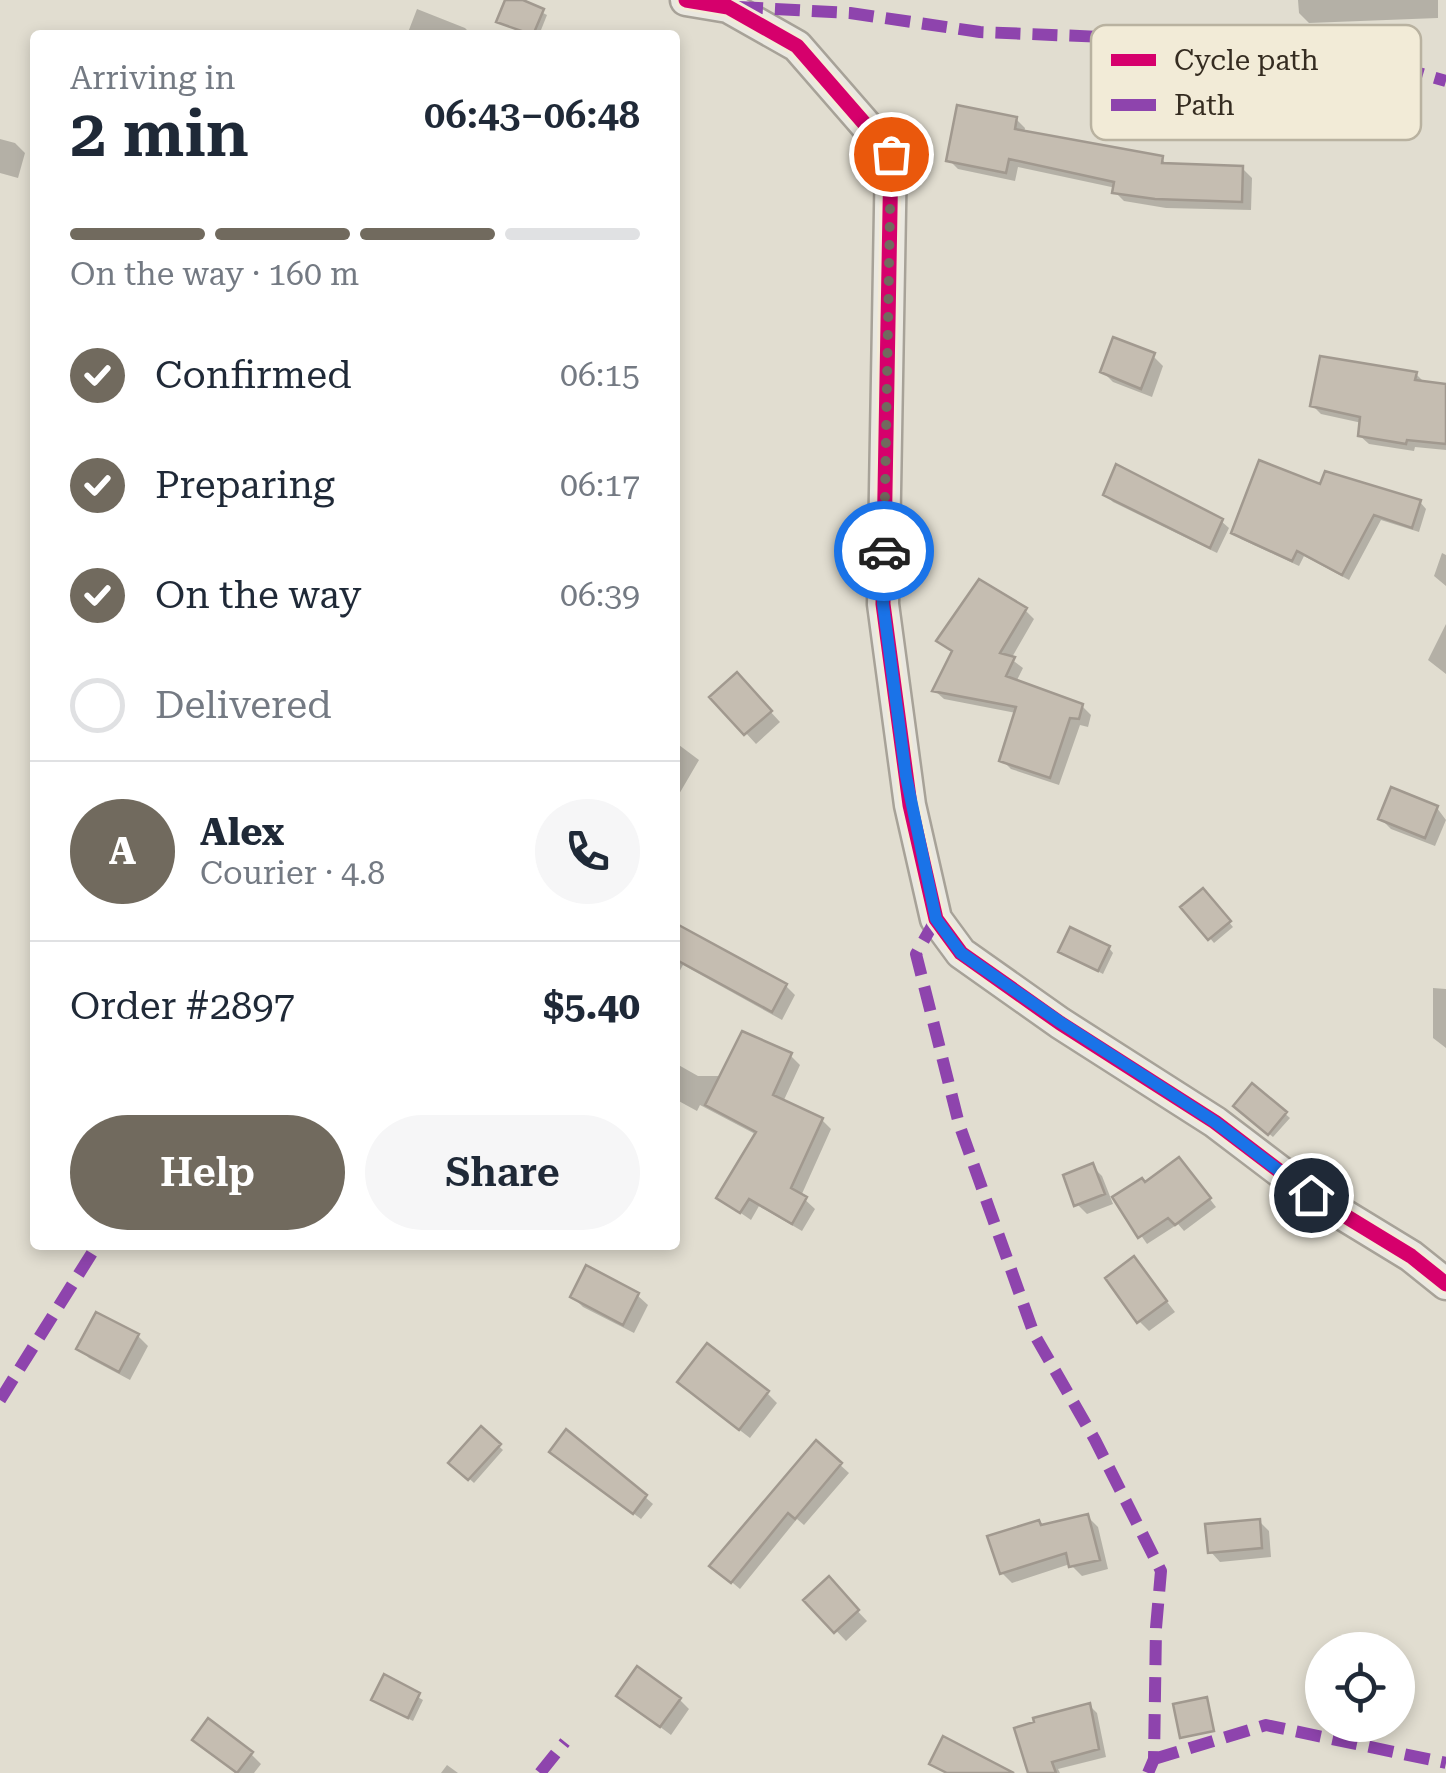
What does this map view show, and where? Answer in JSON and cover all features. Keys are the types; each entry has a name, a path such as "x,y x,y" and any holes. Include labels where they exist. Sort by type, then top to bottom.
{"street":[{"path":"686,0 728,7 797,46 891,154 883,604 910,805 936,919 961,953 1215,1122 1311,1195 1411,1256 1446,1284"}],"building":[{"path":"505,0 523,0 544,9 535,30 519,30 496,22"},
{"path":"957,105 1017,117 1015,129 1163,156 1162,163 1243,166 1242,202 1155,199 1112,193 1114,182 1009,159 1006,173 946,161"},
{"path":"1113,337 1155,353 1141,389 1100,372"},
{"path":"1320,356 1417,372 1415,380 1446,384 1446,444 1407,440 1406,444 1358,436 1360,417 1310,406"},
{"path":"1259,460 1320,484 1325,471 1421,500 1412,528 1374,515 1342,575 1297,551 1292,561 1231,533"},
{"path":"1116,464 1223,519 1210,548 1103,495"},
{"path":"979,579 1027,608 1000,653 1015,657 1006,676 1083,704 1079,719 1070,718 1050,778 999,761 1016,707 932,691 952,651 936,641"},
{"path":"737,672 772,711 744,735 709,697"},
{"path":"1391,787 1438,806 1425,838 1378,819"},
{"path":"1203,888 1231,921 1208,940 1180,907"},
{"path":"680,926 787,984 772,1012 680,962"},
{"path":"1070,927 1110,946 1098,971 1058,952"},
{"path":"742,1031 792,1053 773,1095 823,1118 791,1188 807,1197 792,1224 749,1199 740,1213 716,1198 756,1132 705,1105"},
{"path":"1252,1083 1287,1112 1268,1135 1233,1106"},
{"path":"1179,1157 1211,1198 1175,1225 1168,1218 1138,1238 1112,1197 1142,1178 1145,1182"},
{"path":"1093,1163 1105,1194 1074,1206 1063,1175"},
{"path":"1134,1256 1167,1301 1137,1323 1105,1278"},
{"path":"586,1265 639,1293 623,1325 570,1297"},
{"path":"96,1312 139,1334 119,1372 76,1349"},
{"path":"707,1343 769,1391 739,1430 677,1382"},
{"path":"481,1426 501,1444 468,1480 448,1463"},
{"path":"566,1429 647,1495 633,1514 549,1452"},
{"path":"816,1440 842,1463 795,1519 788,1513 731,1583 709,1566"},
{"path":"1088,1514 1100,1560 1069,1567 1066,1553 1000,1574 987,1536 1039,1520 1041,1525"},
{"path":"1260,1519 1262,1548 1208,1553 1205,1524"},
{"path":"829,1576 859,1610 834,1633 803,1600"},
{"path":"637,1666 681,1698 660,1727 616,1696"},
{"path":"384,1674 420,1693 408,1718 371,1700"},
{"path":"1207,1697 1214,1731 1180,1738 1173,1704"},
{"path":"1090,1703 1099,1749 1052,1762 1056,1773 1028,1773 1014,1728 1034,1722 1033,1718"},
{"path":"208,1718 253,1752 237,1773 192,1740"},
{"path":"943,1736 1014,1773 947,1773 929,1764"}],"marked path":[{"path":"738,7 850,13 980,32 1091,36"},
{"path":"1421,74 1446,81"},
{"path":"936,919 916,954 959,1124 1034,1334 1095,1440 1161,1571 1154,1759 1148,1773"},
{"path":"0,1400 94,1250"},
{"path":"1154,1759 1266,1725 1446,1763"},
{"path":"540,1773 565,1742"}],"cycle path":[{"path":"686,0 728,7 797,46 891,154 883,604 910,805 936,919 961,953 1060,1023 1215,1122 1311,1195 1411,1256 1446,1284"}],"way so far":[{"path":"884,551 891,154"}],"route":[{"path":"884,551 883,604 910,805 936,919 961,953 1215,1122 1311,1195"}]}
